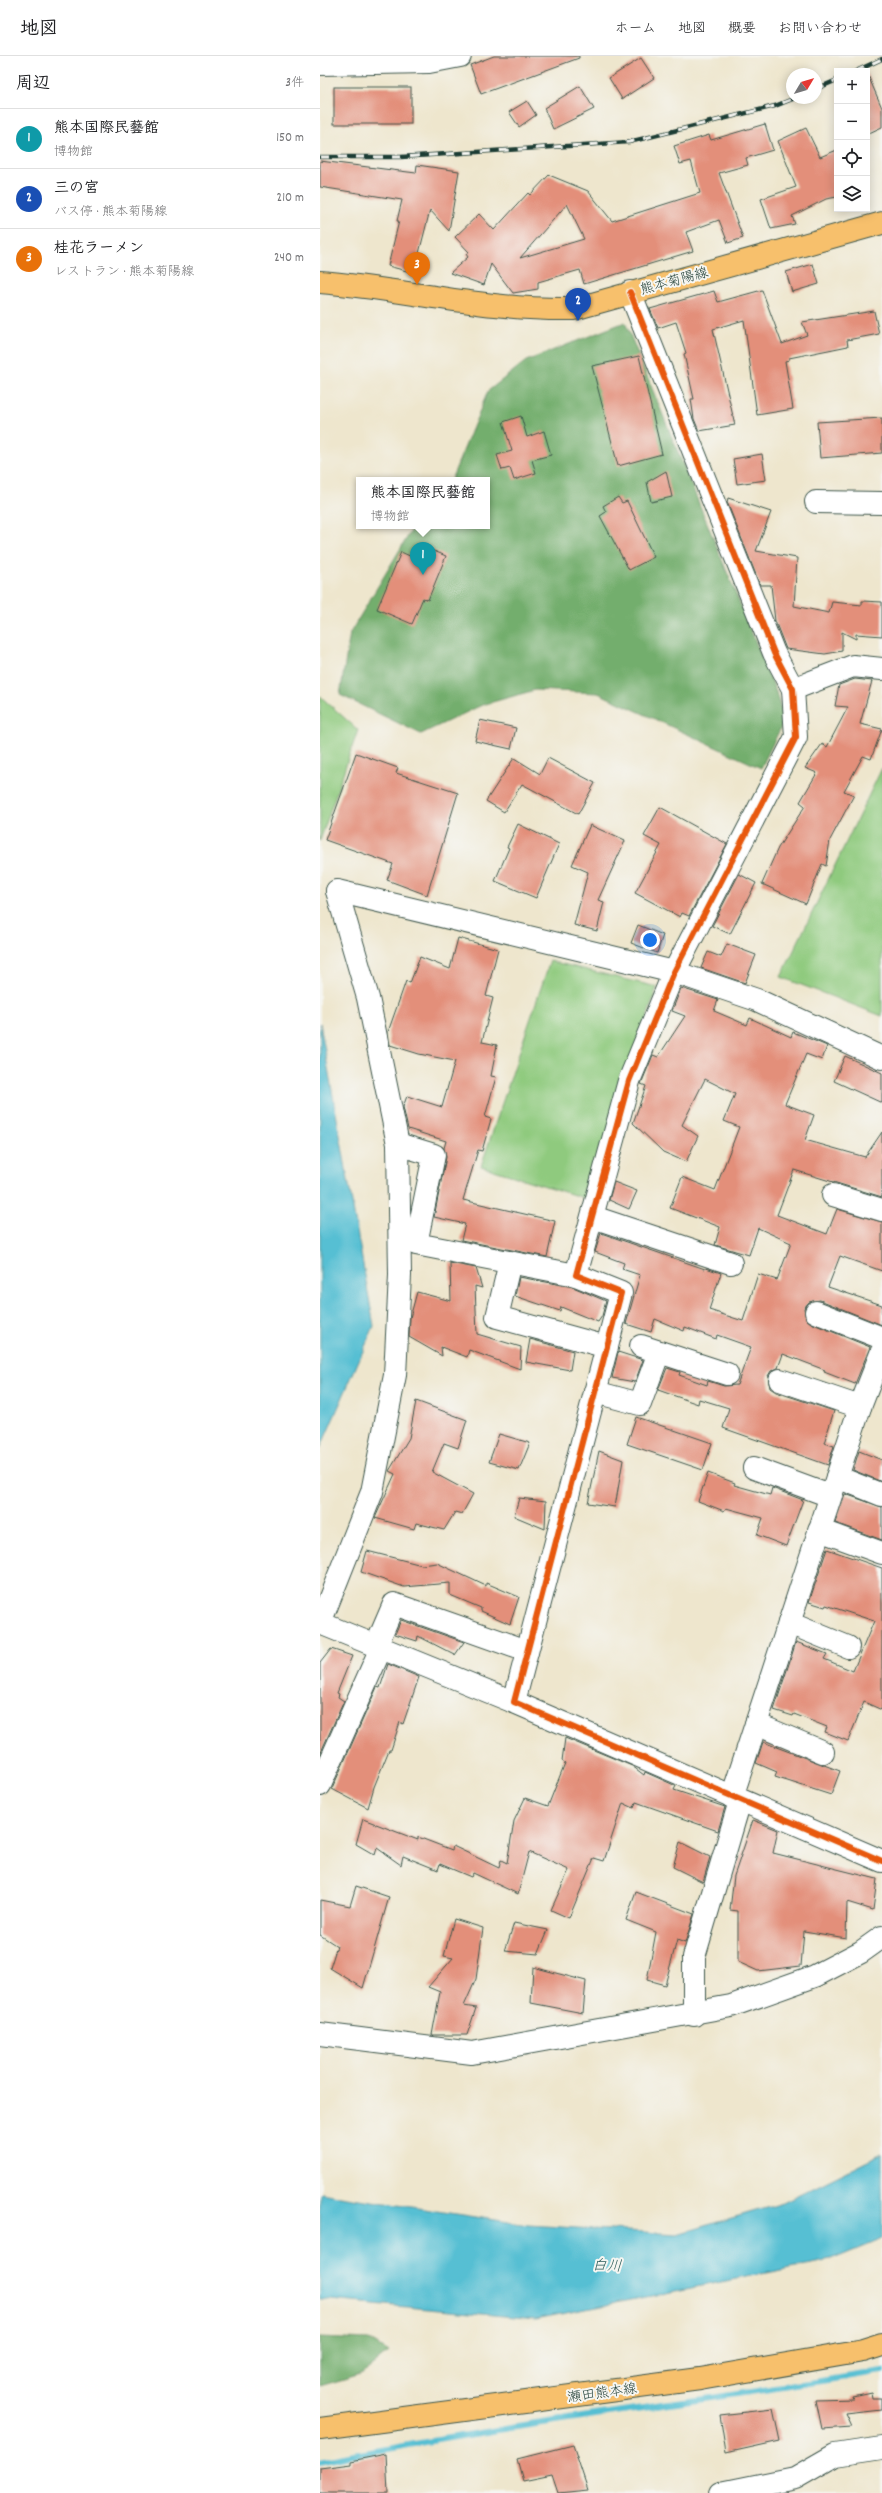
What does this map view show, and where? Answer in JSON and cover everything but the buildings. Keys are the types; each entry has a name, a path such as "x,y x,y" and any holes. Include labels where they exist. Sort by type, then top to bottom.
{"main road":[{"name":"熊本菊陽線","path":"320,282 362,285 536,310 574,309 630,292 882,223"},
{"name":"瀬田熊本線","path":"320,2429 700,2379 863,2351 882,2345"}],"street":[{"path":"320,64 429,62 460,56"},
{"path":"576,1275 629,1081 674,972 796,737 793,689 774,652 630,292"},
{"path":"816,502 882,503"},
{"path":"793,689 853,666 882,669"},
{"path":"882,1058 757,1000 674,972 337,891 368,998 398,1144 400,1275 395,1375 372,1492 320,1623 514,1702 882,1861"},
{"path":"398,1144 434,1155 416,1244 576,1275 621,1292 514,1702"},
{"path":"833,1195 882,1210"},
{"path":"593,1217 731,1263"},
{"path":"510,1262 497,1317 607,1347"},
{"path":"816,1312 882,1338"},
{"path":"595,1392 640,1404 650,1349 727,1374"},
{"path":"694,2015 694,1957 756,1724 860,1407 882,1351"},
{"path":"780,1380 860,1407"},
{"path":"754,1468 834,1487 882,1495"},
{"path":"819,1530 882,1553"},
{"path":"320,1785 378,1647 394,1604 527,1651"},
{"path":"789,1623 848,1647"},
{"path":"756,1724 823,1752"},
{"path":"320,2034 472,2053 694,2015 751,2000 797,1984 839,1965 882,1937"},
{"path":"721,2493 795,2478 835,2455 882,2448"}],"green space":[{"path":"625,322 776,692 784,721 761,768 598,693 535,690 482,705 421,734 340,695 350,633 412,529 490,529 490,477 452,477 488,391 526,361"},
{"path":"320,696 358,730 320,841"},
{"path":"882,768 882,1016 781,977"},
{"path":"550,961 657,987 587,1199 481,1166"},
{"path":"320,2338 369,2340 388,2352 361,2374 320,2386"}],"water":[{"path":"320,1023 374,1326 320,1449"},
{"name":"白川","path":"882,2154 882,2239 831,2260 536,2319 320,2299 320,2193 528,2225 677,2234 783,2203"}],"waterway":[{"path":"320,2462 460,2436 812,2383 882,2371"}],"railway":[{"path":"862,68 882,59"},
{"path":"822,86 834,81"},
{"path":"320,157 401,157 629,142 775,106 786,102"}],"cycle path":[{"path":"630,292 774,653 793,689 796,737 674,972 629,1081 576,1275 621,1293 514,1702 882,1861"}],"place":[{"name":"桂花ラーメン","path":"417,285"},
{"name":"三の宮","path":"578,321"},
{"name":"熊本国際民藝館","path":"423,575"}]}
